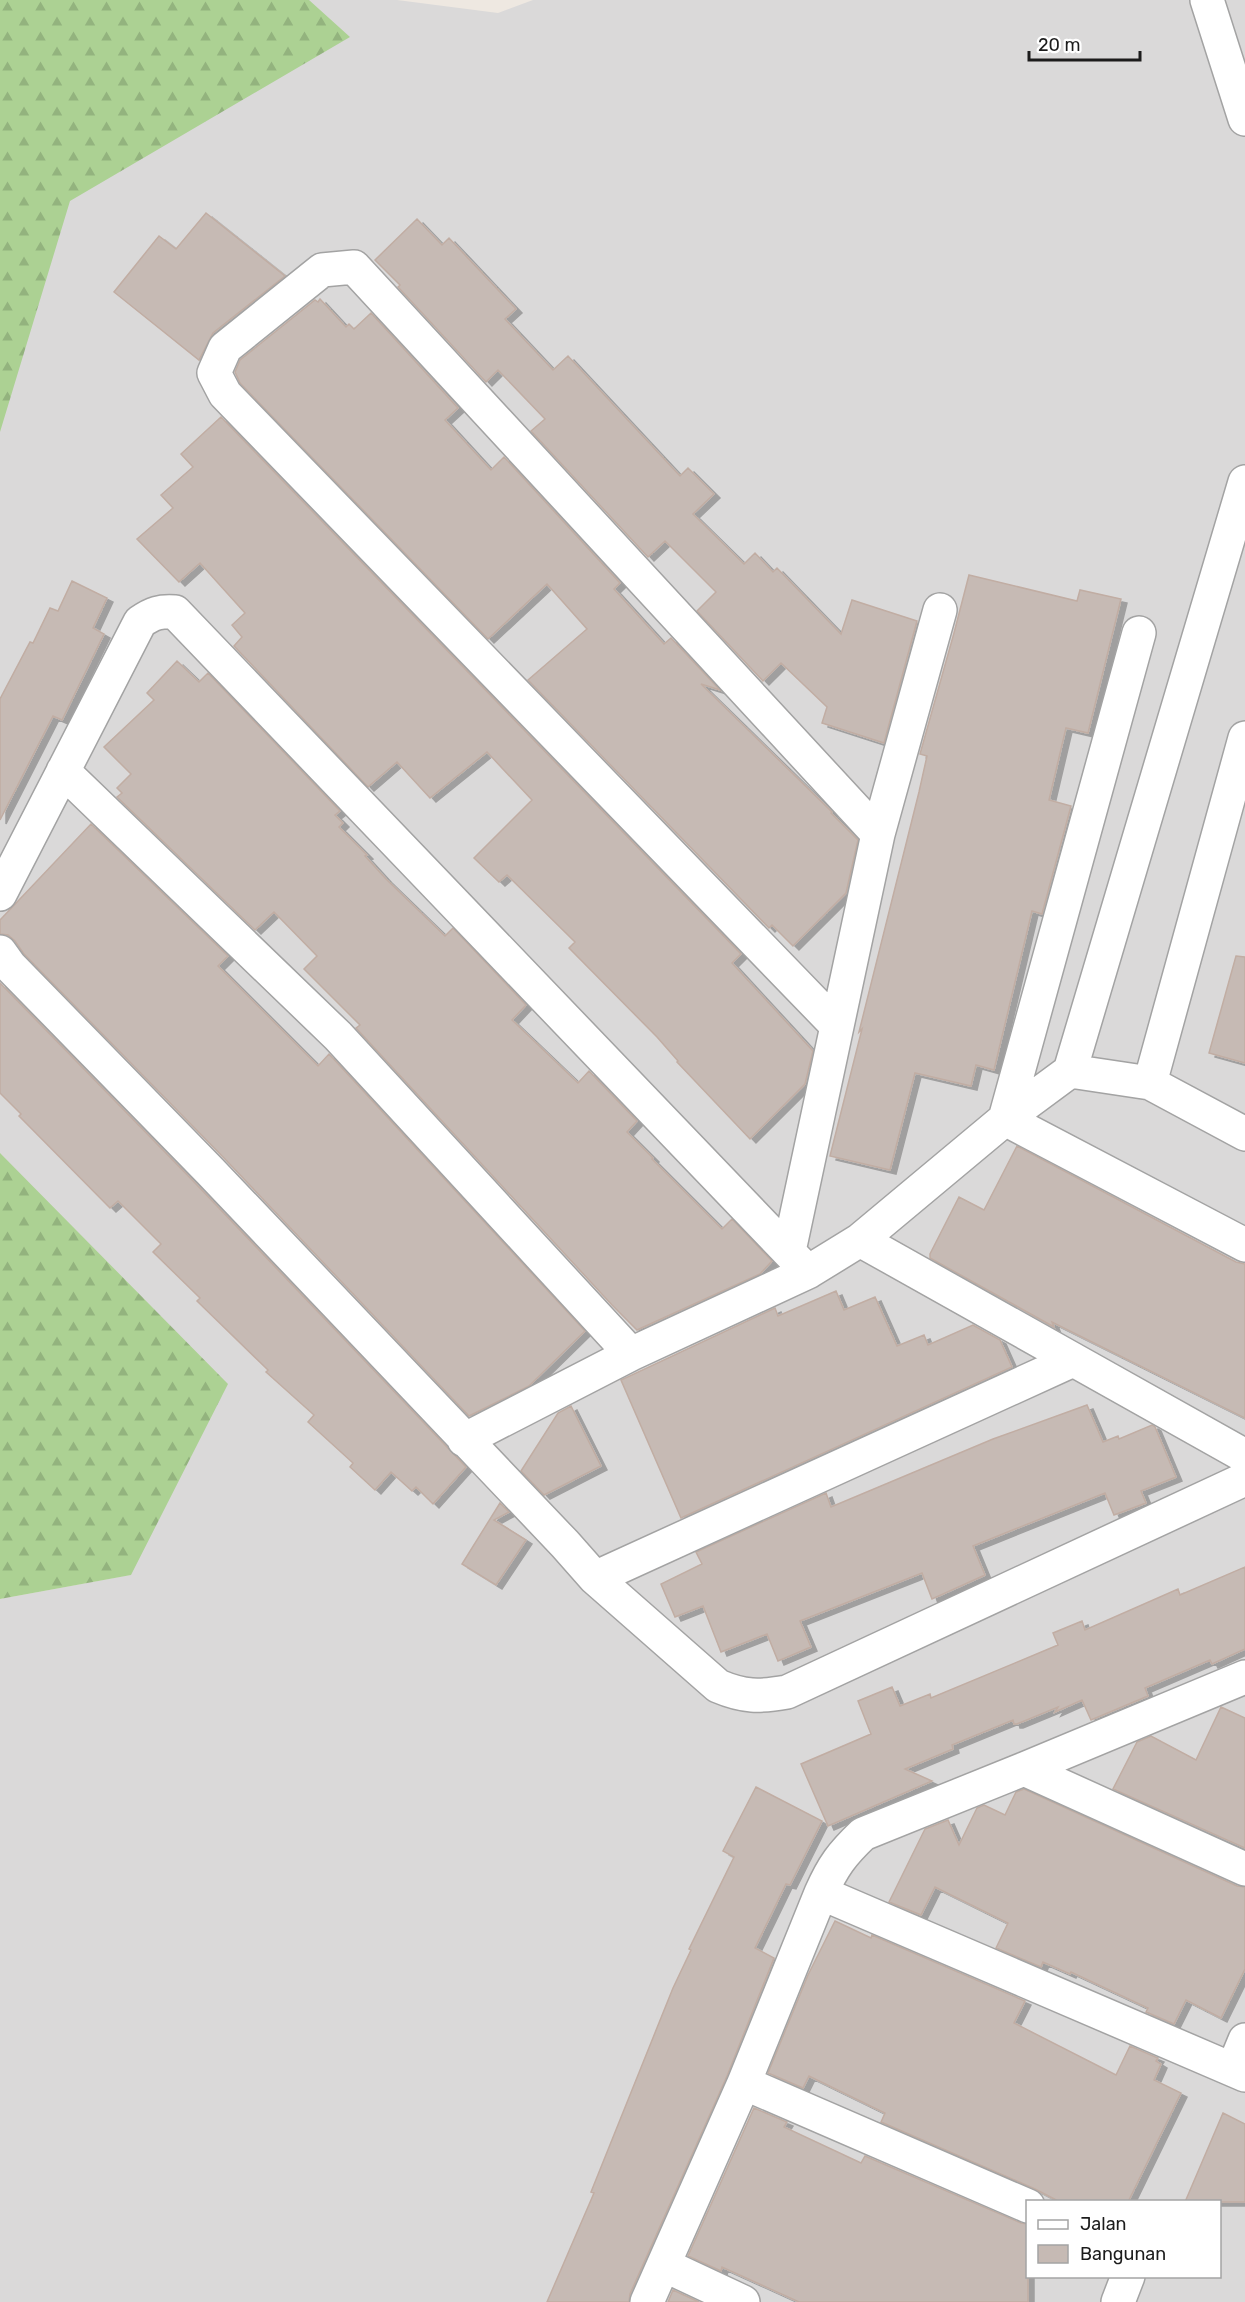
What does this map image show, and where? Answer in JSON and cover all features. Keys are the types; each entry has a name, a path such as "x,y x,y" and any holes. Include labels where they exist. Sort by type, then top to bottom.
{"street":[{"path":"1207,0 1245,119"},
{"path":"837,1026 225,394 214,373 225,348 322,270 354,267 878,834"},
{"path":"464,1440 631,1354 798,1262 860,1240 1005,1119 1070,1071 1245,482"},
{"path":"798,1262 837,1026 878,834 940,610"},
{"path":"0,894 140,622 159,611 175,612 798,1262"},
{"path":"1005,1119 1138,633"},
{"path":"1150,1083 1245,738"},
{"path":"63,771 338,1036 631,1354"},
{"path":"0,952 10,966 210,1171 595,1578 718,1686 739,1695 765,1696 787,1692 1245,1479"},
{"path":"1070,1071 1150,1083 1245,1134"},
{"path":"1005,1119 1245,1245"},
{"path":"860,1240 1245,1456"},
{"path":"595,1578 1073,1360"},
{"path":"647,2302 744,2083 832,1867 863,1834 1242,1680"},
{"path":"1024,1769 1245,1869"},
{"path":"821,1893 1241,2061"},
{"path":"744,2083 1026,2205"},
{"path":"664,2265 743,2302"},
{"path":"1118,2302 1128,2278"}],"shaded area":[{"path":"110,0 397,0 498,13 533,0 1245,0 1245,2302 0,2302 0,1599 130,1575 0,1381 0,161"}],"green space":[{"path":"0,0 309,0 350,37 70,201 0,432"},
{"path":"0,1153 228,1384 131,1575 0,1599"}],"building":[{"path":"206,213 285,276 213,333 199,360 114,292 159,236 176,249"},
{"path":"417,219 442,245 449,238 516,309 505,319 553,370 568,356 680,476 688,468 714,494 693,514 744,564 755,553 773,572 777,568 841,634 852,600 917,621 884,743 822,723 827,707 781,663 763,681 697,611 716,592 665,541 648,557 531,431 545,419 498,370 486,382 398,287 400,285 375,260"},
{"path":"320,299 346,327 349,324 354,329 371,313 458,408 445,420 491,470 504,457 620,583 614,589 664,644 671,638 720,690 701,684 858,840 846,893 793,946 772,925 769,928 528,680 587,629 547,584 488,639 240,383 235,372 240,360 315,300 318,302"},
{"path":"221,417 741,954 732,963 813,1051 805,1084 750,1139 677,1062 657,1037 569,948 575,942 507,875 499,882 474,858 532,800 487,752 430,798 397,762 368,787 234,646 242,637 232,625 245,613 200,563 179,582 137,539 173,508 161,495 193,467 181,454"},
{"path":"969,575 1077,601 1080,590 1121,599 1088,733 1066,728 1049,800 1071,806 1042,914 1032,911 994,1070 976,1065 971,1086 915,1073 890,1170 830,1156 919,792 927,756 920,754"},
{"path":"72,581 107,598 93,628 104,634 62,720 53,716 0,820 0,699 30,642 33,643 50,608 58,611"},
{"path":"177,661 199,682 208,673 340,811 335,815 343,823 339,827 367,855 365,856 386,879 445,936 453,928 526,1005 512,1020 578,1083 589,1071 637,1121 627,1132 652,1159 722,1229 732,1219 772,1261 760,1274 637,1330 356,1028 360,1025 304,969 317,956 274,912 255,930 117,797 122,793 117,788 131,774 104,747 154,700 147,693"},
{"path":"91,824 228,956 218,966 318,1066 329,1054 585,1331 529,1386 469,1416 224,1158 24,954 15,941 8,935 0,934 0,920"},
{"path":"1236,956 1245,957 1245,1063 1209,1053"},
{"path":"0,983 466,1467 433,1504 416,1487 412,1491 391,1472 375,1490 350,1467 353,1463 308,1422 314,1415 266,1372 268,1370 197,1301 200,1298 153,1252 161,1244 118,1201 110,1208 19,1116 21,1114 0,1093"},
{"path":"1017,1146 1236,1262 1245,1264 1245,1418 1052,1322 1054,1327 930,1258 959,1197 984,1210"},
{"path":"836,1291 844,1310 875,1297 897,1346 924,1335 928,1345 973,1325 1000,1340 1012,1367 681,1518 621,1380 775,1308 778,1316"},
{"path":"1087,1405 1103,1442 1118,1436 1119,1439 1152,1425 1155,1427 1176,1477 1141,1491 1146,1503 1114,1515 1105,1493 973,1546 985,1575 932,1599 922,1573 800,1621 811,1647 778,1661 767,1634 721,1652 703,1606 675,1617 661,1584 702,1564 696,1552 826,1493 831,1507 993,1439"},
{"path":"571,1406 601,1466 544,1495 521,1471 558,1413"},
{"path":"500,1503 509,1512 494,1520 526,1540 496,1585 462,1564"},
{"path":"1245,1567 1245,1649 1212,1664 1210,1660 1145,1688 1148,1696 1091,1720 1082,1700 1055,1712 1058,1707 1017,1724 1014,1724 1013,1720 952,1745 953,1749 905,1769 932,1781 828,1826 801,1764 871,1734 858,1701 892,1687 900,1706 930,1694 931,1698 1058,1645 1053,1633 1082,1621 1085,1630 1178,1589 1180,1595"},
{"path":"1221,1707 1245,1718 1245,1848 1113,1789 1137,1742 1151,1736 1196,1760"},
{"path":"756,1787 822,1821 790,1885 786,1884 755,1948 774,1958 727,2076 630,2294 629,2302 547,2302 594,2193 591,2192 673,1988 691,1950 689,1949 734,1857 723,1851"},
{"path":"1024,1789 1237,1886 1245,1887 1245,1969 1221,2018 1186,2000 1174,2024 1146,2012 1148,2008 1071,1972 1070,1974 1043,1962 1041,1967 996,1948 1008,1923 935,1887 921,1915 889,1902 925,1829 948,1820 959,1845 977,1808 984,1805 1005,1815 1016,1792"},
{"path":"835,1921 1025,2001 1014,2023 1116,2075 1130,2046 1158,2058 1156,2061 1161,2064 1154,2080 1181,2093 1129,2200 1056,2200 881,2122 885,2113 809,2076 803,2088 768,2073 808,1975"},
{"path":"754,2108 787,2122 784,2127 861,2163 865,2156 1026,2224 1028,2302 799,2302 722,2267 721,2271 688,2256"},
{"path":"1223,2113 1245,2124 1245,2202 1186,2200"},
{"path":"673,2290 699,2302 668,2302"}]}
